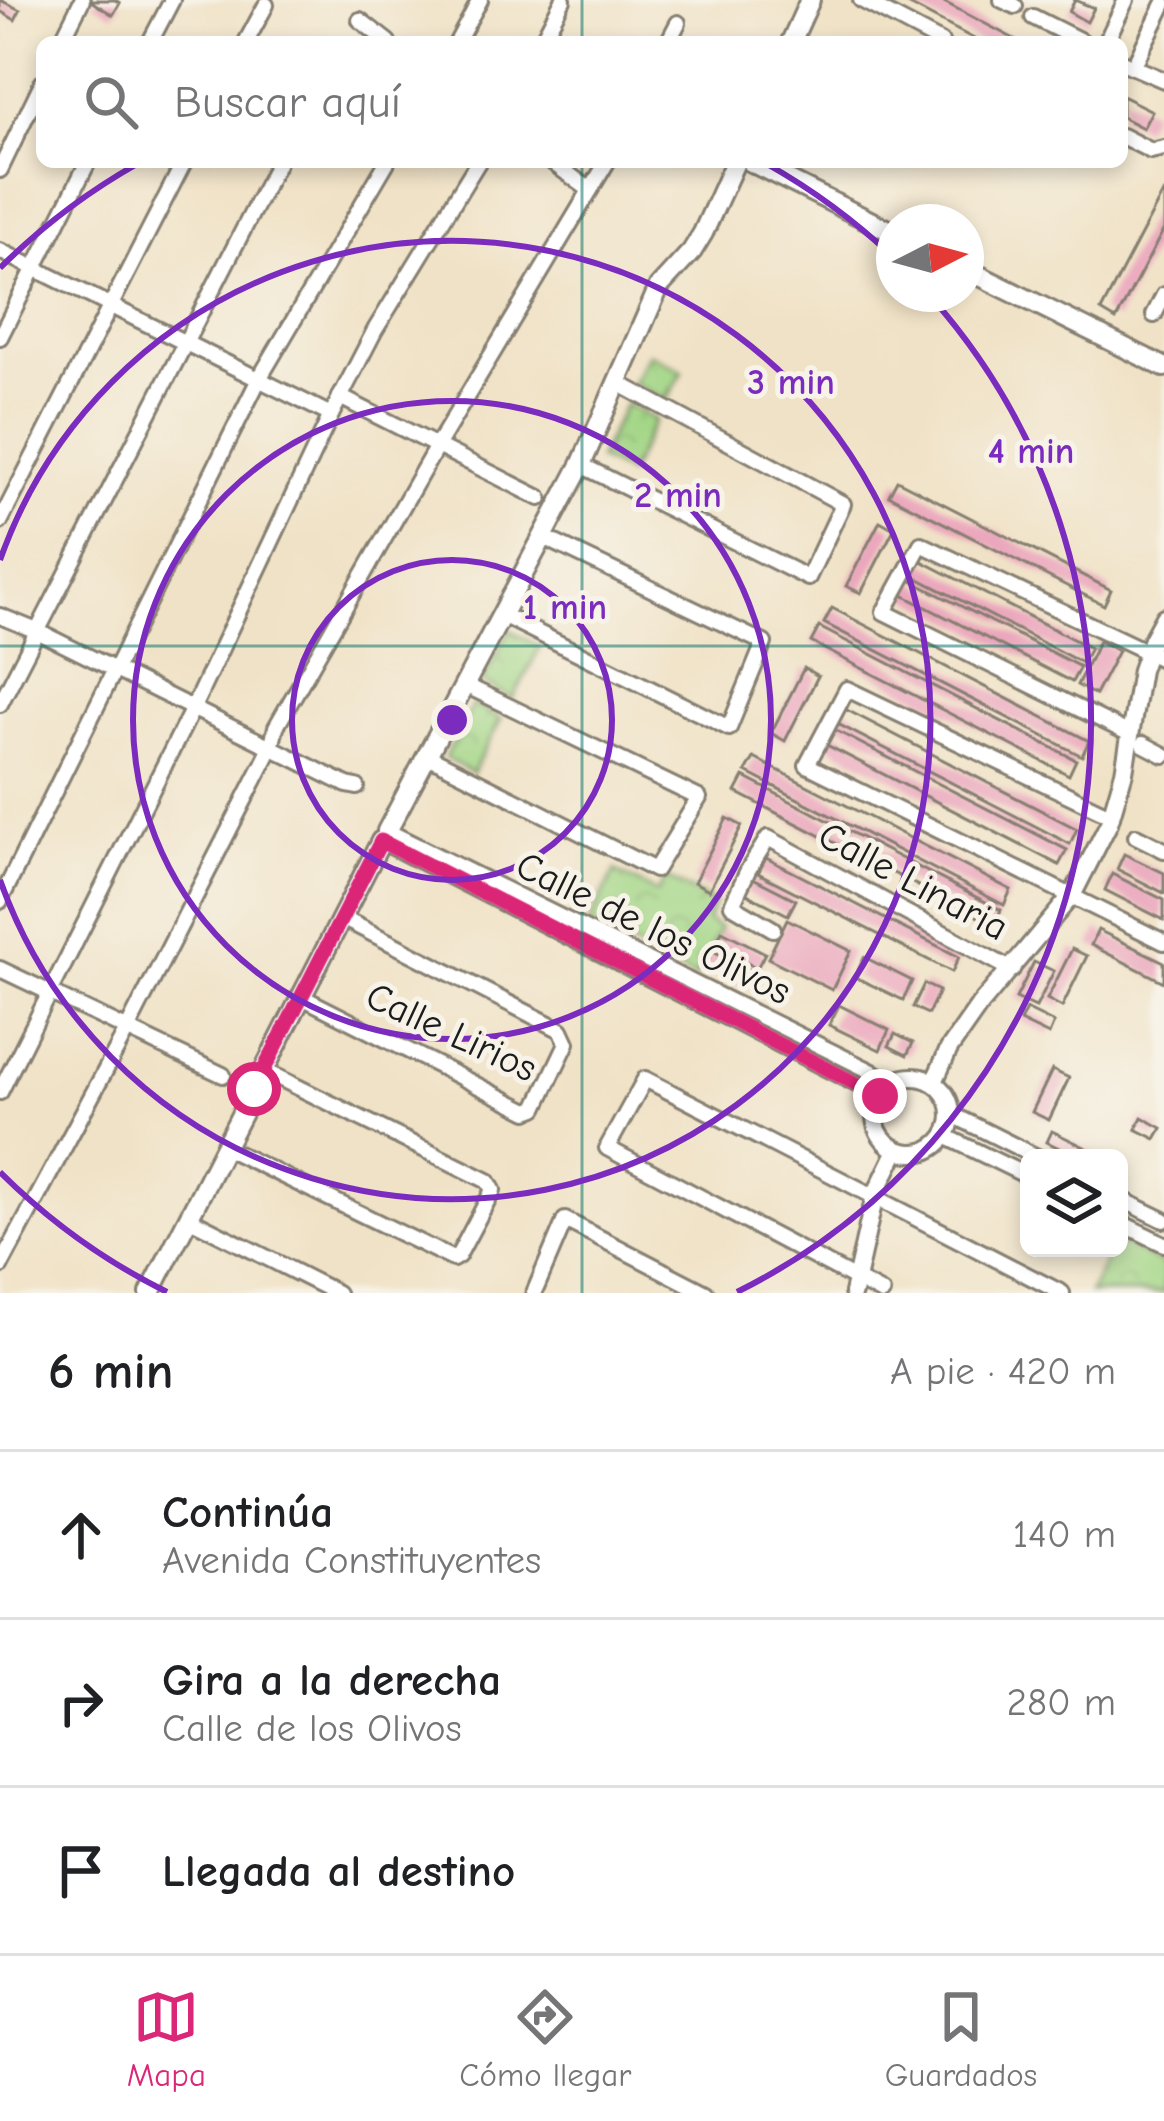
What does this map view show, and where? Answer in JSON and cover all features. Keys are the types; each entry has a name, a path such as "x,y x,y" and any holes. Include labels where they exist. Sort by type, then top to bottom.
{"main road":[{"path":"794,36 811,0"},
{"path":"150,1293 300,996 581,465 659,287 704,233 732,168"},
{"path":"763,168 876,224"},
{"path":"984,278 1164,368"}],"street":[{"path":"65,36 82,0"},
{"path":"154,36 172,0"},
{"path":"460,36 480,0"},
{"path":"544,36 563,0"},
{"path":"861,0 930,36"},
{"path":"1109,36 1126,0"},
{"path":"249,36 266,4"},
{"path":"1128,62 1164,4"},
{"path":"1033,17 1071,36"},
{"path":"360,20 380,36"},
{"path":"671,36 678,23"},
{"path":"1128,64 1164,80"},
{"path":"0,170 36,95"},
{"path":"1128,139 1150,151 1164,148"},
{"path":"0,337 85,168"},
{"path":"0,522 181,168"},
{"path":"0,704 275,168"},
{"path":"0,901 259,379 383,168"},
{"path":"0,1092 192,710 340,397 375,330 474,168"},
{"path":"560,168 590,190"},
{"path":"0,1267 127,1030 271,748 276,727 603,168"},
{"path":"0,251 332,415"},
{"path":"1154,315 1164,295"},
{"path":"581,465 808,578 844,504 619,382"},
{"path":"340,397 540,498"},
{"path":"502,615 729,728 764,643 543,537"},
{"path":"1154,651 921,544 884,612 1164,755"},
{"path":"0,616 357,787"},
{"path":"934,1082 949,1049 980,1006 1072,894 1112,816 1136,739 1141,670 1154,651 1164,617"},
{"path":"428,756 655,870 699,799 465,686"},
{"path":"1112,816 847,688 807,765 1164,942"},
{"name":"Calle de los Olivos","path":"384,836 886,1089"},
{"path":"1136,836 1164,850"},
{"name":"Calle Linaria","path":"773,929 732,905 767,838 1012,970"},
{"name":"Calle Lirios","path":"300,996 527,1112 536,1108 567,1043 560,1030 342,918"},
{"path":"0,969 223,1075"},
{"path":"224,1147 453,1259 493,1190 488,1181 263,1070"},
{"path":"908,1076 934,1082 945,1093 951,1114 945,1136 923,1152 897,1150 876,1126 874,1112 886,1089 908,1076"},
{"path":"882,1293 854,1287 607,1148 645,1079 1062,1293"},
{"path":"951,1114 1021,1149"},
{"path":"945,1136 1020,1173"},
{"path":"854,1287 874,1195 897,1150"},
{"path":"1128,1202 1164,1220"},
{"path":"188,1218 337,1293"},
{"path":"534,1293 566,1220 706,1293"},
{"path":"1128,1226 1164,1244"}],"green space":[{"path":"649,353 683,371 667,400 633,383"},
{"path":"625,404 655,420 628,474 598,459"},
{"path":"510,630 540,647 513,699 482,682"},
{"path":"473,704 501,719 472,773 445,758"},
{"path":"615,871 657,893 666,878 715,903 707,921 720,928 695,978 589,923"},
{"path":"1128,1247 1164,1265 1164,1293 1089,1293 1107,1257 1128,1257"}],"building":[{"path":"0,0 20,10 15,20 0,11"},
{"path":"89,0 115,0 120,3 113,15"},
{"path":"900,0 940,0 1009,36 969,36"},
{"path":"1075,0 1094,8 1087,22 1069,12"},
{"path":"1128,99 1152,111 1143,128 1128,120"},
{"path":"1164,191 1164,229 1116,320 1101,311"},
{"path":"897,480 1111,590 1104,605 889,495"},
{"path":"880,521 894,529 861,593 846,586"},
{"path":"918,559 1090,648 1082,663 910,574"},
{"path":"908,579 1080,667 1072,682 901,594"},
{"path":"832,608 1089,741 1082,756 824,623"},
{"path":"819,627 1076,760 1069,775 811,642"},
{"path":"1099,641 1118,651 1095,695 1077,685"},
{"path":"804,668 818,676 785,741 771,733"},
{"path":"841,707 1077,829 1070,844 834,722"},
{"path":"831,728 1067,850 1059,865 823,743"},
{"path":"754,758 1011,890 1004,905 746,772"},
{"path":"744,777 1001,910 994,925 736,792"},
{"path":"727,818 742,826 709,890 694,882"},
{"path":"1124,854 1164,873 1164,893 1117,869"},
{"path":"766,858 959,957 952,972 758,873"},
{"path":"1112,874 1164,900 1164,920 1105,890"},
{"path":"753,878 796,900 788,915 745,893"},
{"path":"787,919 851,951 832,990 768,958"},
{"path":"1098,930 1164,962 1164,982 1091,945"},
{"path":"722,931 765,953 757,968 714,946"},
{"path":"1072,949 1087,956 1062,1007 1047,999"},
{"path":"713,951 756,973 748,988 705,966"},
{"path":"864,957 912,981 903,1000 855,977"},
{"path":"1034,962 1054,971 1036,1007 1016,998"},
{"path":"924,984 939,991 928,1014 913,1007"},
{"path":"839,1005 889,1030 880,1050 829,1025"},
{"path":"1026,1009 1054,1023 1049,1035 1020,1021"},
{"path":"895,1034 913,1043 907,1055 889,1046"},
{"path":"1052,1070 1069,1078 1049,1120 1032,1112"},
{"path":"1142,1117 1162,1128 1156,1139 1136,1129"},
{"path":"1052,1131 1089,1149 1061,1149 1047,1142"}],"route":[{"path":"254,1089 381,841 880,1096"}]}
